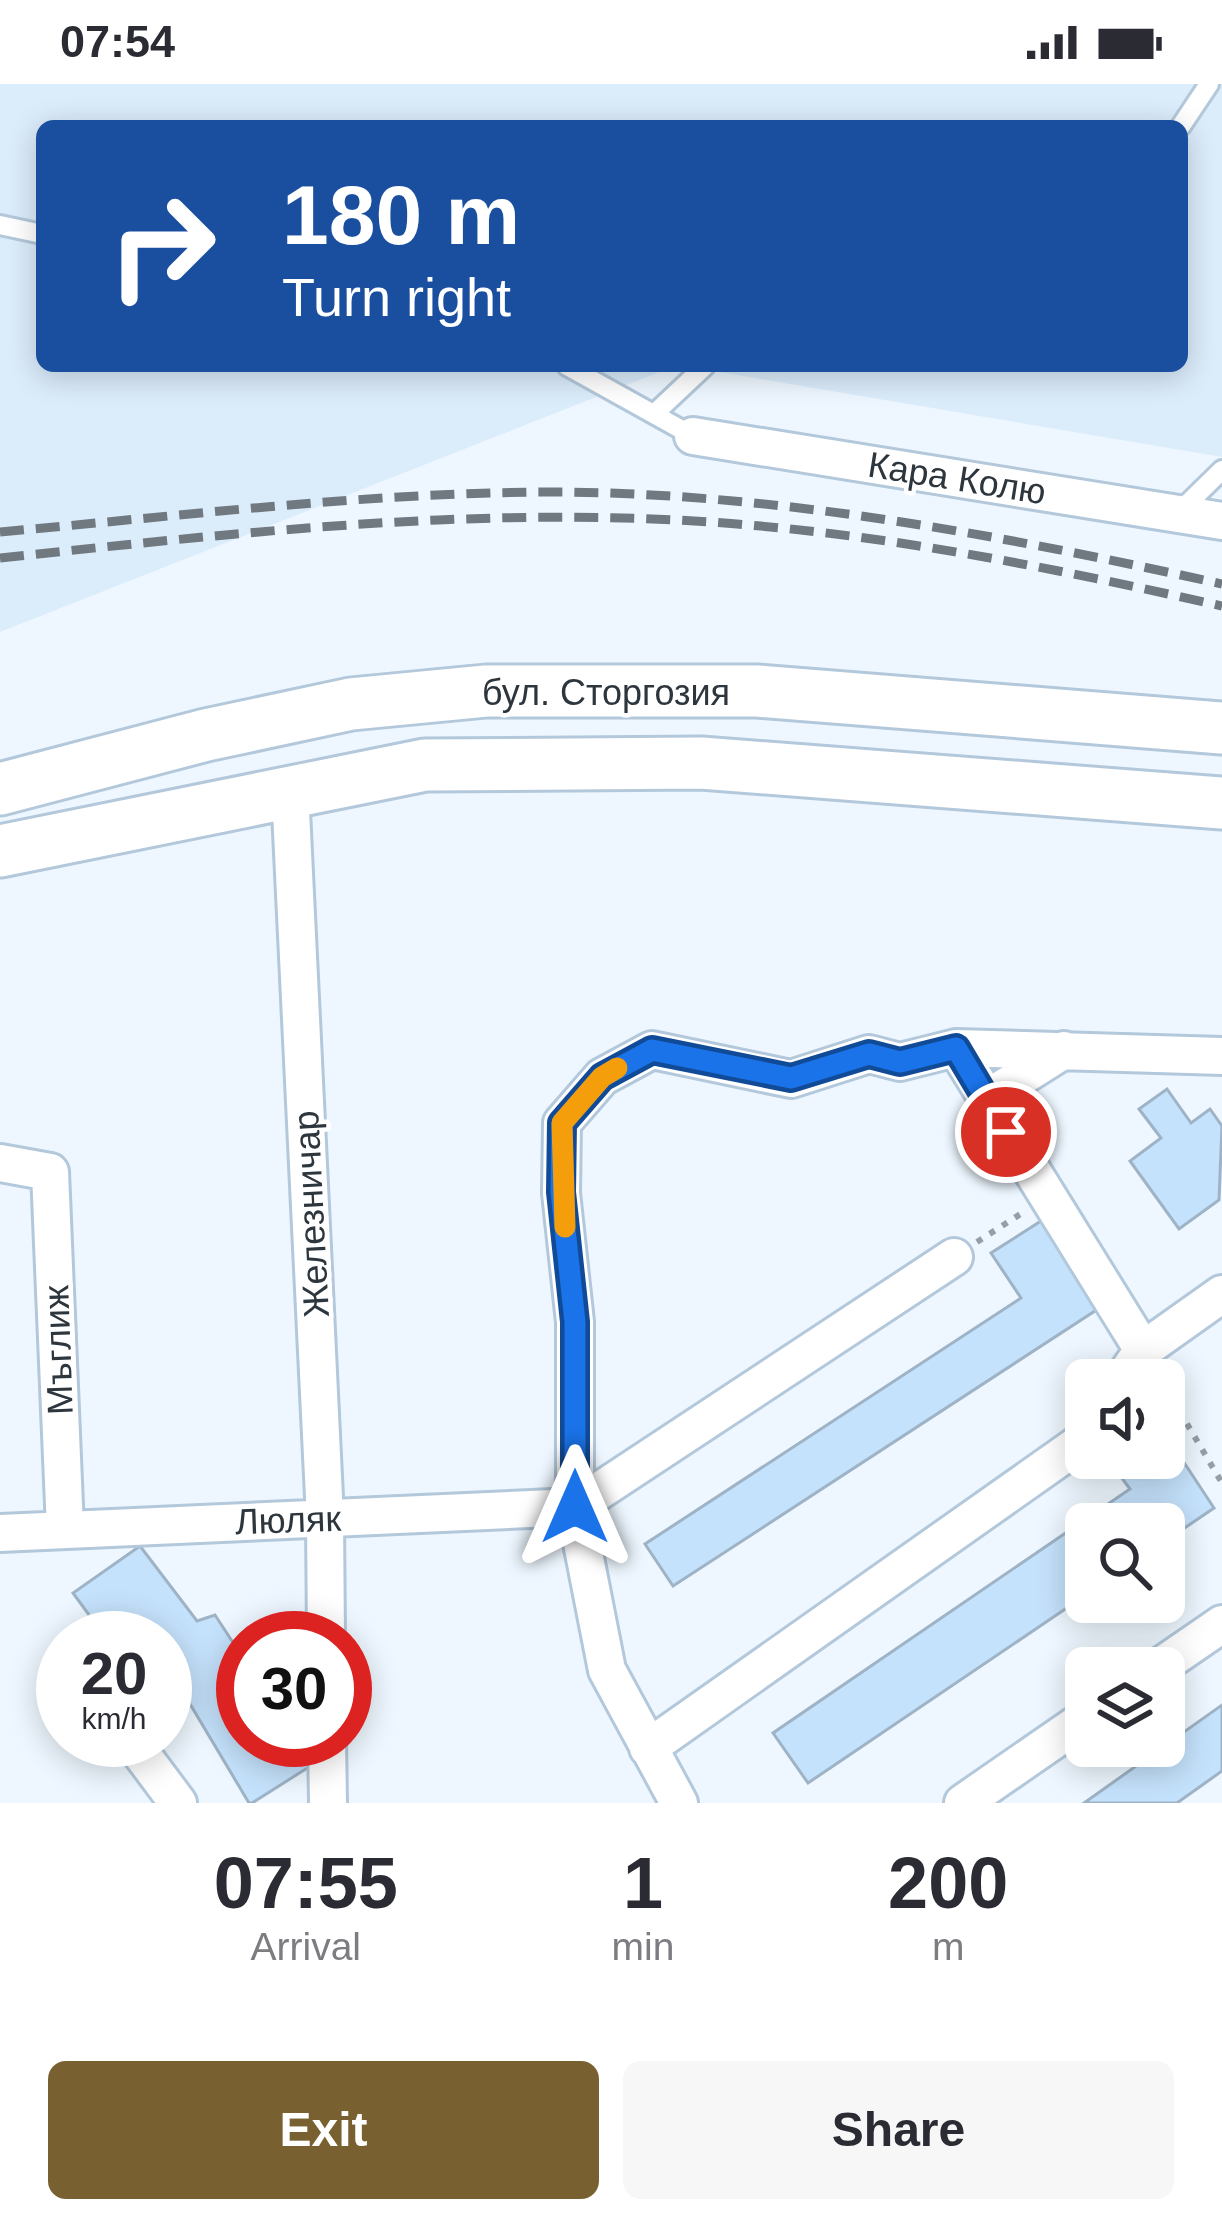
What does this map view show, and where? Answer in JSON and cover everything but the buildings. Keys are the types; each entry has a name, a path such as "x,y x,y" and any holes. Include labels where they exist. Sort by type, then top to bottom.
{"main road":[{"name":"бул. Сторгозия","path":"0,789 206,734 352,704 486,691 757,691 1222,728"},
{"name":"бул. Сторгозия","path":"0,851 425,765 701,763 1222,803"}],"street":[{"name":"Кара Колю","path":"692,436 1222,521"},
{"name":"Железничар","path":"290,790 326,1611"},
{"path":"956,1048 1046,1197 1129,1359"},
{"path":"679,1803 607,1670 575,1507 575,1322 561,1192 562,1123 602,1077 652,1050 791,1078 869,1054 900,1062 956,1048 1222,1056"},
{"path":"986,1099 1064,1050"},
{"name":"Мъглиж","path":"0,1163 50,1172 65,1528"},
{"path":"575,1507 954,1257"},
{"path":"1140,1359 1222,1294"},
{"path":"648,1748 1065,1454"},
{"name":"Люляк","path":"0,1533 575,1507"},
{"path":"1185,1649 1222,1624"},
{"path":"963,1803 1065,1733"},
{"path":"151,1767 178,1803"},
{"path":"328,1767 328,1803"}],"lane":[{"path":"1185,120 1209,84"},
{"path":"0,225 36,233"},
{"path":"578,372 692,436"},
{"path":"654,414 700,372"},
{"path":"1178,513 1222,470"}],"path":[{"path":"954,1257 1046,1197"},
{"path":"1185,1420 1222,1483"}],"shaded area":[{"path":"0,84 1222,84 1222,457 719,372 1188,372 1188,120 36,120 36,372 660,372 0,632"}],"railway":[{"path":"0,532 409,496 631,494 717,499 886,520 1222,584"},
{"path":"0,558 368,524 552,517 644,519 737,524 920,546 1222,606"}],"slow traffic":[{"path":"565,1227 562,1123 602,1077 617,1068"}],"route":[{"path":"575,1507 575,1322 561,1192 562,1123 602,1077 652,1050 791,1078 869,1054 900,1062 956,1048 1006,1132"}]}
